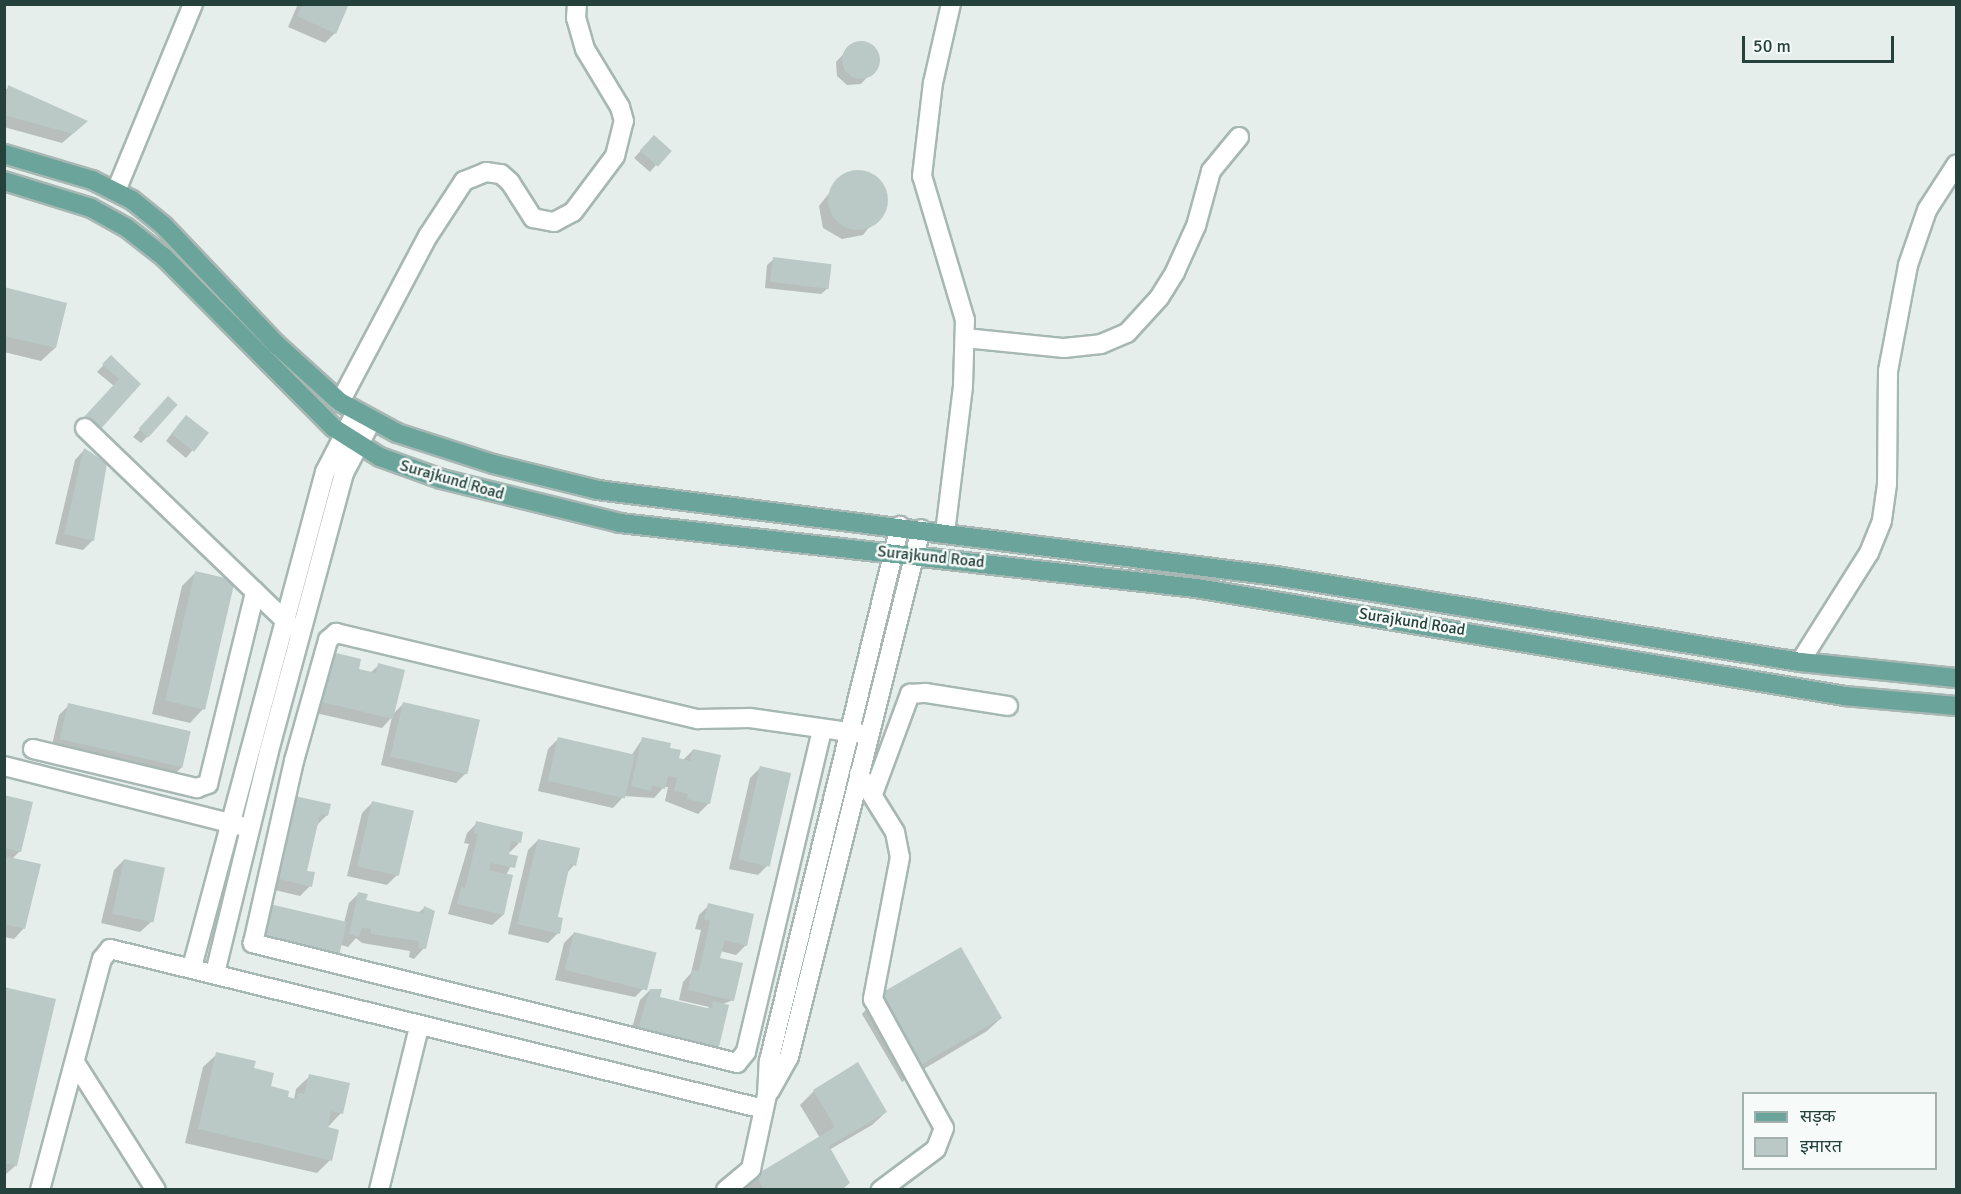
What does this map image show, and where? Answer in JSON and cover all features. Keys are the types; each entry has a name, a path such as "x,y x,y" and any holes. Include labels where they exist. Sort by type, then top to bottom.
{"main road":[{"name":"Surajkund Road","path":"4,154 116,191 164,226 276,344 340,402 364,416 492,464 598,490 900,526 1298,579 1800,662 1956,678"},
{"name":"Surajkund Road","path":"4,181 91,208 147,241 351,440 380,457 441,479 620,523 1196,588 1845,696 1956,706"}],"street":[{"path":"116,191 193,4"},
{"path":"340,402 428,236 464,181 486,172 501,174 510,182 533,218 554,222 573,212 615,156 624,121 620,107 585,49 576,18 578,4"},
{"path":"945,533 966,338 962,304 922,176 933,83 951,4"},
{"path":"966,338 1064,348 1101,344 1127,333 1159,298 1175,272 1196,226 1210,171 1239,137"},
{"path":"1800,662 1869,553 1882,520 1887,484 1888,371 1908,265 1927,210 1956,165"},
{"path":"192,967 325,472 351,440 364,416"},
{"path":"85,428 301,634"},
{"path":"215,973 269,751 351,440"},
{"path":"726,1190 751,1169 766,1102 769,1061 900,526"},
{"path":"766,1102 789,1057 921,529"},
{"path":"33,749 197,788 208,784 255,592"},
{"path":"822,730 746,1052 736,1063 255,945 253,937 294,761 328,640 341,632 698,719 750,718 869,735"},
{"path":"873,794 909,694 926,693 1008,706"},
{"path":"269,751 294,761"},
{"path":"4,766 250,828"},
{"path":"213,768 243,775"},
{"path":"859,774 895,832 900,857 873,999 944,1128 936,1149 881,1190"},
{"path":"40,1190 105,951 115,949 419,1027 766,1102"},
{"path":"379,1190 419,1027"},
{"path":"76,1064 156,1190"}],"building":[{"path":"303,4 349,4 336,34 297,16"},
{"path":"861,41 875,46 880,60 875,74 861,79 847,74 842,60 847,46"},
{"path":"8,85 88,121 73,134 4,115"},
{"path":"654,135 672,151 658,167 640,151"},
{"path":"858,170 879,179 888,200 879,221 858,230 837,221 828,200 837,179"},
{"path":"773,257 832,264 829,289 770,282"},
{"path":"4,287 67,303 56,348 4,336"},
{"path":"111,355 141,384 98,432 83,418 119,379 102,364"},
{"path":"168,396 178,405 148,437 139,429"},
{"path":"186,415 209,433 194,452 171,434"},
{"path":"84,448 107,463 94,541 64,534"},
{"path":"195,571 235,580 205,710 165,701"},
{"path":"332,652 361,659 359,669 376,673 378,663 405,670 393,719 321,702"},
{"path":"403,702 480,720 467,774 390,757"},
{"path":"68,703 191,731 182,767 60,739"},
{"path":"558,737 635,755 625,799 548,781"},
{"path":"642,737 671,743 670,748 681,750 679,758 690,761 693,749 721,755 710,804 687,799 688,794 674,791 677,778 668,776 665,789 652,785 651,791 631,786"},
{"path":"760,766 791,773 770,867 738,860"},
{"path":"4,795 33,802 21,852 4,848"},
{"path":"290,795 331,804 328,816 320,814 307,871 315,872 312,887 271,877"},
{"path":"372,801 414,811 399,876 357,866"},
{"path":"476,821 523,832 521,843 511,841 509,854 518,856 515,868 490,863 489,870 513,875 504,915 457,904 461,887 465,888 478,834 474,833"},
{"path":"538,839 580,848 576,866 570,864 558,917 563,918 560,934 517,924"},
{"path":"4,856 41,864 25,929 4,924"},
{"path":"124,859 165,868 153,923 112,914"},
{"path":"358,892 368,894 366,900 423,913 424,906 435,911 426,949 418,948 419,941 371,934 371,929 362,928 359,937 349,934"},
{"path":"265,903 347,922 338,960 256,941"},
{"path":"708,903 754,914 747,946 725,940 720,958 743,963 734,1001 688,990 692,970 699,971 710,921 704,919"},
{"path":"574,932 656,953 647,990 565,970"},
{"path":"961,947 1002,1018 915,1069 874,998"},
{"path":"4,987 56,999 17,1166 4,1163"},
{"path":"650,989 662,989 660,997 711,1009 713,1001 729,1005 718,1051 637,1032"},
{"path":"216,1052 256,1061 254,1068 274,1073 271,1086 289,1091 288,1097 296,1099 298,1093 304,1094 309,1074 350,1083 343,1114 331,1111 328,1127 339,1130 332,1161 198,1129"},
{"path":"858,1062 887,1112 829,1146 850,1183 840,1190 764,1190 756,1175 835,1127 813,1090"}]}
